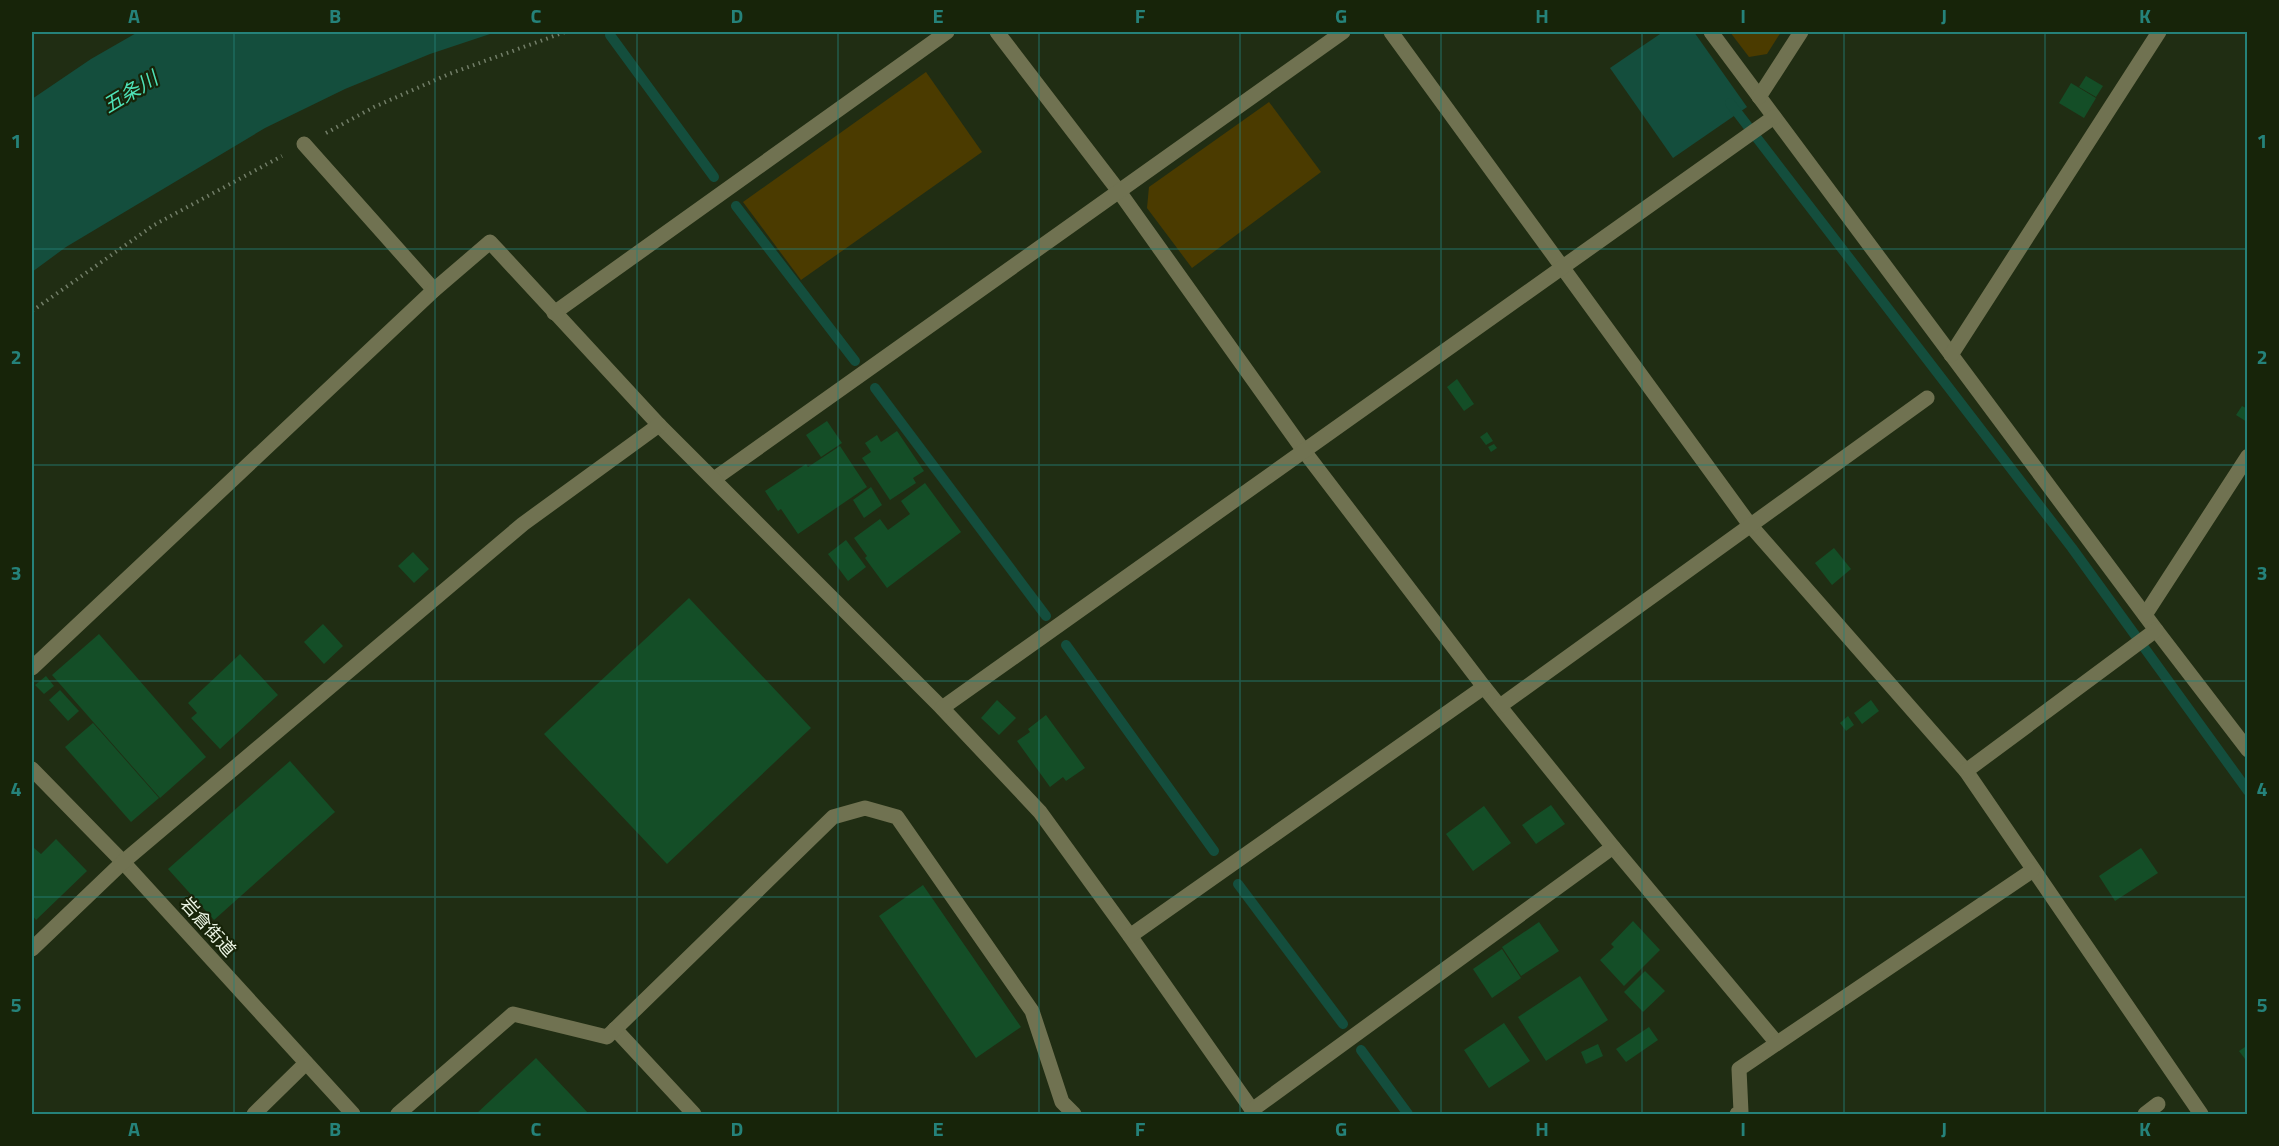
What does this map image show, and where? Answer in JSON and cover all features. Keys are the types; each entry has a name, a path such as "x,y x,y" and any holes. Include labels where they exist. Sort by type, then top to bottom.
{"street":[{"path":"554,313 946,32"},
{"path":"997,32 1118,190 1304,451 1484,687 1612,847 1776,1042"},
{"path":"714,479 1343,32"},
{"path":"1391,32 1750,525 1966,771 2201,1114"},
{"path":"1710,32 2247,750"},
{"path":"1759,97 1801,32"},
{"path":"1951,355 2159,32"},
{"path":"942,708 1774,117"},
{"path":"304,144 434,290"},
{"path":"32,668 434,290 490,242 659,425 942,708 1040,812 1253,1112 1612,847"},
{"path":"1500,706 1927,398"},
{"path":"32,949 123,862 523,524 659,425"},
{"path":"2145,615 2246,461"},
{"path":"1966,771 2156,630"},
{"path":"1130,936 1484,687"},
{"name":"岩倉街道","path":"32,769 123,862 353,1114"},
{"path":"398,1114 513,1014 607,1037 833,818 865,808 897,818 1032,1011 1062,1102 1074,1114"},
{"path":"1737,1114 1741,1112 1738,1069 2033,870"},
{"path":"615,1029 694,1114"},
{"path":"254,1114 306,1063"},
{"path":"2145,1114 2158,1104"}],"shaded area":[{"path":"1730,32 1781,32 1767,54 1749,57"},
{"path":"926,72 982,152 801,280 743,202"},
{"path":"1269,102 1321,172 1192,268 1147,208 1149,187"}],"water":[{"name":"五条川","path":"138,32 496,32 430,54 345,89 265,128 66,247 32,272 32,99 91,59"},
{"path":"1663,32 1694,32 1747,107 1673,158 1610,68"}],"building":[{"path":"2086,76 2103,86 2096,97 2079,87"},
{"path":"2071,83 2096,98 2084,118 2059,103"},
{"path":"1457,379 1474,404 1464,411 1447,387"},
{"path":"2242,406 2248,409 2247,422 2236,415"},
{"path":"827,421 842,443 821,457 806,435"},
{"path":"897,431 924,471 913,478 916,483 890,500 862,458 871,452 865,443 877,435 881,442"},
{"path":"1487,432 1493,441 1486,445 1480,437"},
{"path":"1494,444 1497,448 1491,452 1488,447"},
{"path":"840,446 867,487 798,534 781,509 778,511 765,491 806,464 808,467"},
{"path":"925,483 961,532 887,588 865,558 867,556 854,538 880,519 888,530 910,514 901,501"},
{"path":"871,487 882,505 864,518 853,500"},
{"path":"846,540 866,567 848,581 828,554"},
{"path":"1834,548 1851,569 1832,585 1815,563"},
{"path":"413,552 429,569 414,583 398,566"},
{"path":"689,598 811,728 667,864 544,734"},
{"path":"323,624 343,646 324,664 304,642"},
{"path":"99,634 206,757 160,798 52,675"},
{"path":"240,654 278,695 220,749 191,718 197,713 188,703"},
{"path":"46,676 54,686 44,694 35,685"},
{"path":"60,690 79,711 68,721 49,700"},
{"path":"997,700 1016,718 999,735 981,718"},
{"path":"1871,700 1879,711 1862,724 1854,713"},
{"path":"1046,715 1085,768 1066,781 1063,777 1050,787 1017,741 1030,732 1028,729"},
{"path":"1848,716 1854,725 1846,731 1840,723"},
{"path":"93,723 159,798 131,822 65,747"},
{"path":"290,761 335,812 214,920 168,869"},
{"path":"1551,805 1565,824 1536,844 1522,825"},
{"path":"1484,806 1511,843 1473,871 1446,834"},
{"path":"56,839 87,871 36,920 32,915 32,850 34,848 41,854"},
{"path":"2141,848 2158,873 2115,901 2099,876"},
{"path":"923,885 1021,1027 976,1058 879,916"},
{"path":"1633,921 1660,950 1624,986 1600,960 1614,947 1611,944"},
{"path":"1539,922 1559,951 1521,976 1502,947"},
{"path":"1502,949 1521,978 1492,998 1473,969"},
{"path":"1645,971 1665,991 1643,1012 1624,992"},
{"path":"1580,976 1608,1020 1546,1061 1518,1017"},
{"path":"1504,1023 1530,1061 1489,1088 1464,1050"},
{"path":"1649,1027 1658,1040 1626,1062 1616,1049"},
{"path":"1598,1044 1603,1056 1586,1064 1581,1052"},
{"path":"2248,1045 2248,1063 2239,1051"},
{"path":"536,1058 589,1114 476,1114"}],"waterway":[{"path":"610,35 714,177"},
{"path":"1730,103 2072,548 2248,791"},
{"path":"736,206 855,361"},
{"path":"875,388 1046,616"},
{"path":"1066,645 1214,851"},
{"path":"1238,884 1343,1024"},
{"path":"1361,1050 1408,1114"}]}
